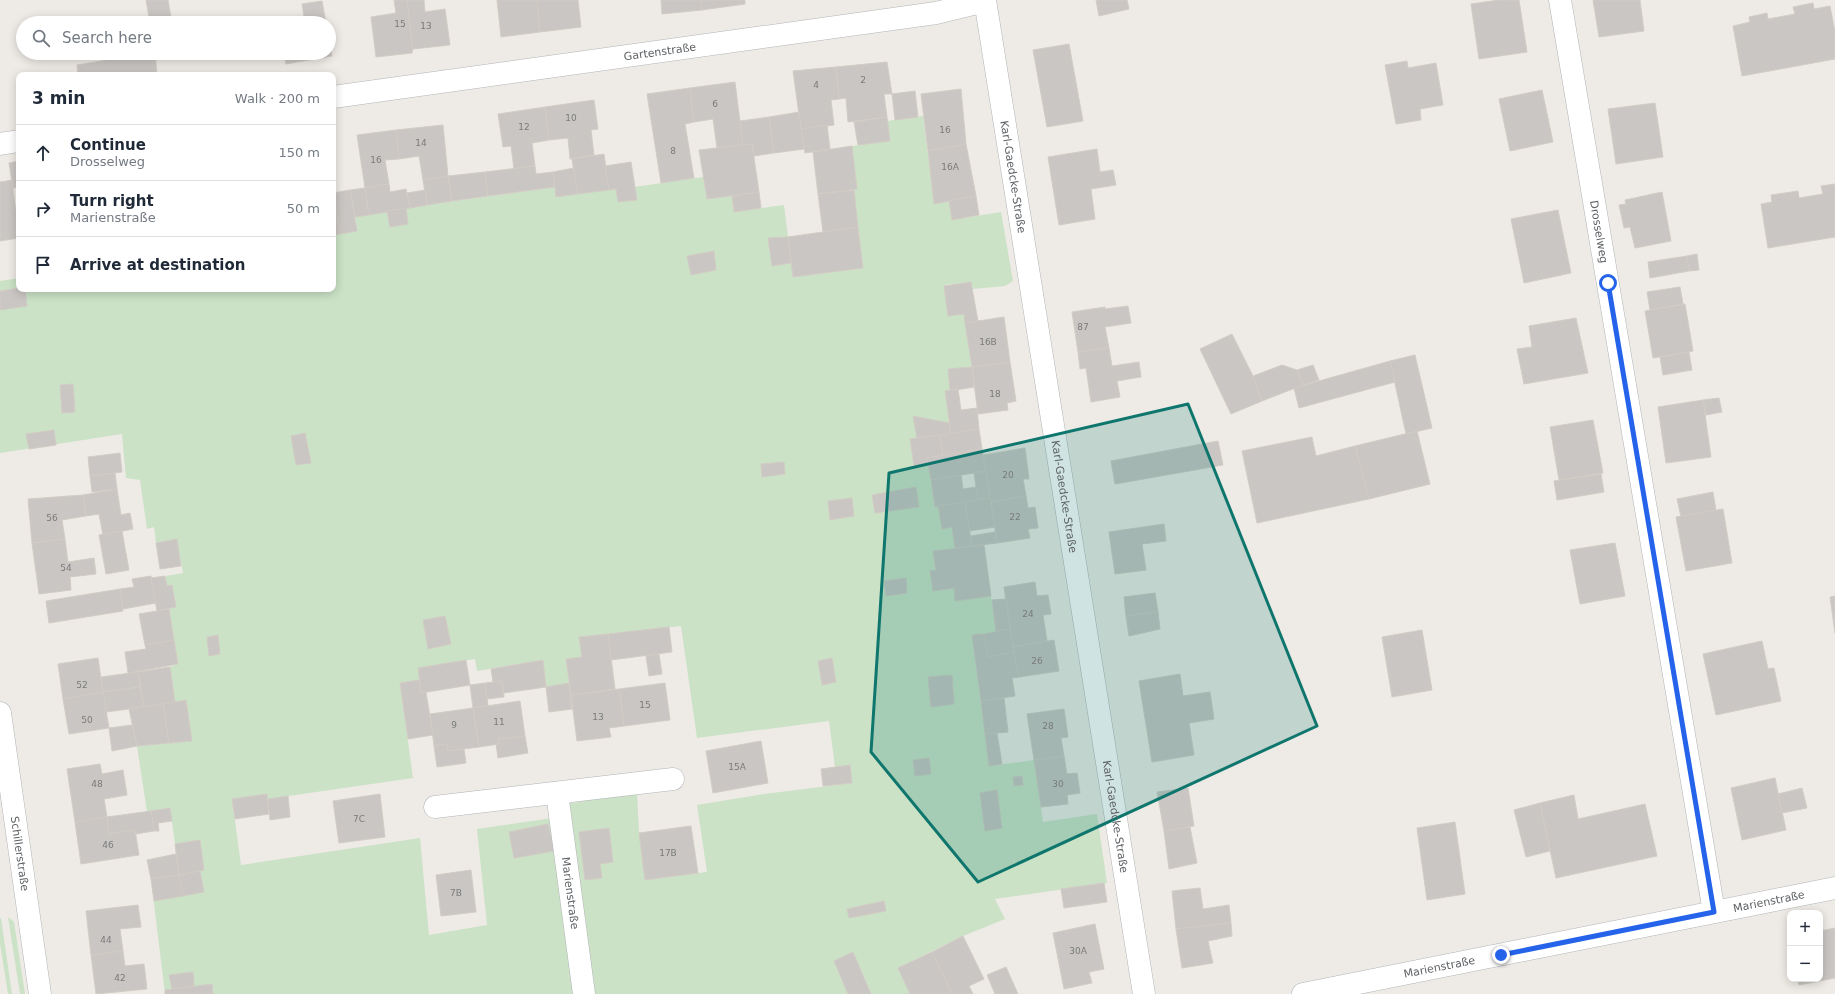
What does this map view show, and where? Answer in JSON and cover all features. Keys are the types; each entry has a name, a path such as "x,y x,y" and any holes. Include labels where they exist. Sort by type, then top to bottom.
{"street":[{"name":"Gartenstraße","path":"336,97 936,13 985,0"},
{"name":"Karl-Gaedcke-Straße","path":"985,0 1144,994"},
{"name":"Drosselweg","path":"1560,0 1714,912"},
{"path":"0,144 16,141"},
{"name":"Schillerstraße","path":"0,713 40,994"},
{"path":"435,807 673,779"},
{"name":"Marienstraße","path":"557,793 584,994"},
{"name":"Marienstraße","path":"1303,994 1835,888"}],"highlighted area":[{"path":"1188,404 1317,726 978,882 871,752 889,473"}],"green space":[{"path":"923,116 934,203 949,201 952,220 1001,212 1013,281 1005,286 973,289 971,282 944,285 948,315 964,313 972,367 948,370 950,391 945,392 951,434 910,440 914,466 928,464 935,507 938,506 942,529 952,527 955,548 933,551 936,571 930,570 933,591 954,588 956,601 991,596 996,632 972,636 989,766 1034,760 1043,822 1097,814 1107,883 995,899 1005,919 963,936 898,968 910,994 871,994 853,952 834,961 848,994 587,994 561,805 637,792 639,833 645,880 707,872 697,805 764,794 852,783 850,765 835,767 829,721 697,738 681,626 579,637 582,657 566,659 569,683 546,687 543,660 477,671 475,659 418,668 419,680 400,683 413,778 268,799 267,794 232,799 241,865 420,838 429,935 487,925 477,829 559,817 584,994 165,994 151,879 204,870 200,841 175,844 170,808 147,812 137,746 192,741 186,700 175,702 170,667 178,664 169,609 176,607 172,585 167,586 165,576 183,573 177,540 156,543 154,527 147,529 140,480 126,478 122,434 0,453 0,281 16,278 16,292 336,292 336,234 357,231 355,217 555,187 556,197 616,189 618,202 637,200 634,187 703,177 707,199 732,196 734,212 784,205 793,277 863,268 854,190 857,189 852,146 890,141 887,121"},
{"path":"8,917 14,922 25,994 20,994"},
{"path":"0,918 12,994 8,994 0,944"}],"building":[{"path":"146,0 168,0 171,16 149,16"},
{"path":"394,0 407,0 413,49 412,53 376,57 371,17 396,13"},
{"path":"407,0 424,0 425,12 445,9 450,45 413,49"},
{"path":"497,0 537,0 540,32 501,37"},
{"path":"537,0 578,0 581,27 540,32"},
{"path":"661,0 701,0 702,10 662,14"},
{"path":"701,0 745,0 745,4 702,10"},
{"path":"1096,0 1127,0 1129,9 1099,16"},
{"path":"1499,0 1519,0 1527,52 1479,59 1471,4"},
{"path":"1593,0 1640,0 1644,31 1599,37"},
{"path":"322,1 325,16 304,16 302,4"},
{"path":"1813,3 1814,9 1830,6 1835,32 1835,59 1742,76 1733,26 1750,22 1749,17 1767,13 1768,19 1795,14 1793,7"},
{"path":"1069,44 1083,121 1047,127 1033,50"},
{"path":"107,60 156,60 157,72 78,72 77,65"},
{"path":"285,60 309,60 286,64"},
{"path":"1407,61 1408,68 1436,63 1443,105 1420,109 1421,120 1396,124 1385,65"},
{"path":"887,62 892,94 884,94 887,117 848,122 846,98 839,99 836,67"},
{"path":"836,67 839,99 831,100 834,125 801,129 793,71"},
{"path":"735,82 743,145 717,148 713,119 694,122 690,88"},
{"path":"690,88 694,122 685,124 694,178 661,183 647,94"},
{"path":"961,89 966,144 928,151 921,94"},
{"path":"1542,90 1553,142 1510,151 1499,99"},
{"path":"915,91 918,117 895,120 892,94"},
{"path":"594,100 598,129 591,130 594,155 570,159 568,138 549,140 545,107"},
{"path":"1655,103 1663,157 1616,164 1608,109"},
{"path":"545,107 549,140 532,143 535,166 514,169 511,146 503,147 498,114"},
{"path":"799,112 804,149 774,153 769,117"},
{"path":"769,117 774,153 754,156 752,144 743,145 740,121"},
{"path":"887,117 890,141 858,145 854,122"},
{"path":"443,125 448,176 423,180 419,156 399,159 396,130"},
{"path":"827,125 830,149 805,153 801,129"},
{"path":"396,130 399,159 385,160 389,184 365,188 357,135"},
{"path":"752,144 759,192 707,199 699,150"},
{"path":"966,144 976,196 934,204 928,151"},
{"path":"852,146 857,189 818,194 813,152"},
{"path":"1097,149 1100,172 1113,170 1116,185 1091,189 1095,219 1059,225 1048,157"},
{"path":"604,154 609,190 577,194 572,159"},
{"path":"16,162 16,188 13,188 9,163"},
{"path":"631,162 637,200 618,202 616,189 609,190 605,166"},
{"path":"535,166 536,174 553,172 555,187 488,196 485,172"},
{"path":"574,168 577,194 556,197 553,172"},
{"path":"485,172 488,196 452,201 448,176"},
{"path":"448,176 452,201 427,205 423,180"},
{"path":"12,180 16,213 16,238 0,241 0,182"},
{"path":"389,184 390,192 406,189 410,208 369,215 365,188"},
{"path":"1835,184 1835,237 1768,248 1761,204 1772,202 1771,195 1798,191 1799,198 1823,194 1821,186"},
{"path":"365,188 369,215 355,217 350,190"},
{"path":"350,190 357,231 340,234 336,211 336,192"},
{"path":"425,190 427,205 410,208 407,193"},
{"path":"854,190 858,227 823,232 818,194"},
{"path":"759,192 761,208 734,212 732,196"},
{"path":"1662,192 1671,241 1635,248 1630,227 1624,228 1619,205 1626,204 1625,200"},
{"path":"976,196 979,215 952,220 949,201"},
{"path":"406,208 408,224 390,227 387,211"},
{"path":"1558,210 1571,273 1524,283 1511,219"},
{"path":"336,211 340,234 336,235"},
{"path":"858,227 863,268 793,277 788,237"},
{"path":"788,237 791,263 772,266 768,238"},
{"path":"714,251 716,270 691,275 687,256"},
{"path":"1697,254 1699,270 1689,271 1687,256"},
{"path":"1687,256 1689,271 1650,278 1648,262"},
{"path":"971,282 978,321 965,323 964,314 948,316 944,286"},
{"path":"1680,287 1683,304 1650,310 1647,292"},
{"path":"16,288 16,292 25,292 27,306 0,310 0,291"},
{"path":"1685,304 1693,351 1653,358 1645,311"},
{"path":"1128,306 1131,323 1105,327 1109,348 1078,352 1072,312 1105,307 1105,309"},
{"path":"1004,317 1010,362 972,367 965,323"},
{"path":"1576,318 1588,373 1524,384 1517,349 1532,347 1529,326"},
{"path":"1232,334 1253,376 1262,401 1231,414 1200,349"},
{"path":"1109,348 1112,366 1139,362 1141,377 1117,381 1120,397 1091,402 1086,368 1080,369 1078,352"},
{"path":"1689,352 1692,370 1663,375 1660,357"},
{"path":"1415,355 1432,428 1406,434 1390,361"},
{"path":"1390,361 1395,382 1299,408 1294,388"},
{"path":"1010,362 1016,401 1007,403 1008,410 978,414 972,367"},
{"path":"1282,365 1297,370 1303,385 1262,401 1253,376"},
{"path":"1313,365 1319,380 1303,385 1297,370"},
{"path":"972,367 974,387 950,391 948,369"},
{"path":"73,384 75,412 62,413 60,385"},
{"path":"958,389 961,410 977,408 979,429 951,434 945,391"},
{"path":"1719,398 1722,412 1706,415 1703,400"},
{"path":"1703,400 1711,457 1666,463 1658,407"},
{"path":"913,416 949,423 951,434 917,439"},
{"path":"1593,420 1603,473 1559,480 1550,427"},
{"path":"979,429 982,449 943,456 940,435"},
{"path":"54,430 56,445 29,449 26,434"},
{"path":"1417,431 1430,484 1369,499 1355,446"},
{"path":"305,433 311,463 296,465 291,436"},
{"path":"940,435 943,456 927,458 928,464 914,466 910,439"},
{"path":"1312,437 1316,456 1355,446 1369,499 1257,523 1242,451"},
{"path":"1218,441 1223,465 1115,484 1111,461"},
{"path":"1025,448 1029,479 1023,479 1026,496 991,502 983,455"},
{"path":"982,449 986,471 931,480 927,458"},
{"path":"120,453 122,472 90,476 88,457"},
{"path":"784,462 785,474 762,477 761,464"},
{"path":"986,471 990,498 978,500 974,473"},
{"path":"115,473 117,489 92,492 90,476"},
{"path":"1601,474 1604,492 1557,500 1554,481"},
{"path":"961,475 963,489 976,487 978,500 935,507 931,480"},
{"path":"916,487 919,507 875,513 872,495"},
{"path":"117,489 121,515 130,513 133,529 103,535 99,514 86,516 83,495"},
{"path":"1713,492 1716,510 1681,517 1677,499"},
{"path":"83,495 86,516 62,520 65,539 32,543 28,499"},
{"path":"1026,496 1028,508 1035,507 1038,528 1028,529 1030,538 997,543 991,502"},
{"path":"852,498 854,516 830,520 828,501"},
{"path":"990,498 995,527 969,531 965,502"},
{"path":"965,502 972,546 955,548 952,527 942,529 938,506"},
{"path":"1723,509 1732,563 1686,571 1676,517"},
{"path":"1164,524 1166,541 1142,544 1146,570 1115,574 1109,532"},
{"path":"122,531 129,570 106,574 99,535"},
{"path":"995,532 997,543 972,546 971,536"},
{"path":"65,539 68,562 94,558 96,574 70,577 71,590 39,594 32,543"},
{"path":"177,539 181,566 160,569 156,543"},
{"path":"1615,543 1625,596 1580,604 1570,550"},
{"path":"984,545 991,596 955,601 954,588 933,591 930,570 936,571 933,551"},
{"path":"151,576 156,603 123,609 120,589 134,587 132,579"},
{"path":"165,576 167,586 172,585 176,607 157,611 151,578"},
{"path":"906,578 907,593 886,596 884,581"},
{"path":"1035,582 1037,596 1048,595 1051,614 1043,615 1047,641 1013,647 1004,587"},
{"path":"120,589 123,611 49,623 46,601"},
{"path":"1155,593 1158,612 1126,616 1124,597"},
{"path":"1835,596 1835,633 1830,597"},
{"path":"1006,599 1010,629 996,632 992,600"},
{"path":"169,609 174,640 145,645 139,614"},
{"path":"1158,612 1160,629 1129,636 1126,616"},
{"path":"445,616 451,644 428,649 423,620"},
{"path":"669,627 672,652 611,660 608,634"},
{"path":"1010,629 1014,652 988,657 984,634"},
{"path":"1422,630 1432,690 1392,697 1382,637"},
{"path":"608,634 615,689 571,695 566,659 582,657 579,637"},
{"path":"984,634 988,657 1014,652 1019,677 1012,678 1015,696 981,701 972,635"},
{"path":"218,635 220,654 209,656 207,637"},
{"path":"174,640 178,664 128,673 125,652 146,649 145,645"},
{"path":"1054,640 1059,671 1019,677 1013,647"},
{"path":"1762,641 1768,669 1774,668 1781,701 1716,715 1703,654"},
{"path":"659,654 662,674 649,676 646,656"},
{"path":"98,658 103,692 63,699 58,664"},
{"path":"832,658 836,682 822,685 818,661"},
{"path":"466,660 470,685 421,693 418,668"},
{"path":"543,660 546,687 504,693 502,681 493,682 491,669"},
{"path":"170,667 175,702 144,707 138,672"},
{"path":"138,672 140,687 103,692 101,677"},
{"path":"1180,674 1183,696 1210,692 1214,719 1189,723 1194,755 1152,762 1139,681"},
{"path":"952,675 954,704 931,707 928,677"},
{"path":"419,680 421,693 426,692 433,735 408,739 400,683"},
{"path":"502,681 504,697 487,699 485,683"},
{"path":"485,683 488,706 473,708 470,685"},
{"path":"569,683 572,709 549,712 546,687"},
{"path":"665,683 670,720 624,726 619,689"},
{"path":"140,687 144,707 106,712 103,692"},
{"path":"619,689 624,726 609,728 611,737 577,741 571,695"},
{"path":"103,692 109,728 69,734 63,699"},
{"path":"1004,698 1008,732 985,734 981,701"},
{"path":"186,700 192,741 169,743 163,704"},
{"path":"520,701 525,736 499,739 499,744 479,747 473,708"},
{"path":"163,704 169,743 137,746 129,709"},
{"path":"473,708 479,747 448,751 447,744 434,746 430,714"},
{"path":"1064,709 1068,737 1061,738 1064,756 1034,760 1027,714"},
{"path":"132,725 137,746 112,751 109,728"},
{"path":"997,733 1002,764 989,766 985,734"},
{"path":"525,736 528,753 498,758 496,744 499,744 499,739"},
{"path":"761,741 768,783 713,793 706,751"},
{"path":"447,744 448,751 464,749 466,763 437,767 434,746"},
{"path":"1064,756 1067,774 1077,773 1080,793 1067,795 1068,804 1041,807 1034,760"},
{"path":"929,758 931,774 915,776 913,760"},
{"path":"100,764 102,774 123,770 127,795 104,799 107,817 75,822 67,769"},
{"path":"850,765 852,783 823,786 821,769"},
{"path":"1022,776 1023,785 1014,786 1013,777"},
{"path":"1775,778 1786,830 1742,840 1731,788"},
{"path":"1188,788 1194,826 1164,831 1157,792"},
{"path":"1802,788 1807,808 1782,813 1778,794"},
{"path":"997,790 1002,828 985,831 980,793"},
{"path":"267,794 269,814 235,819 232,799"},
{"path":"380,794 385,837 339,843 333,801"},
{"path":"1574,795 1578,819 1645,804 1657,856 1556,878 1540,803"},
{"path":"288,796 290,817 270,820 268,799"},
{"path":"1540,803 1550,851 1526,857 1514,810"},
{"path":"170,808 172,821 158,823 159,831 154,831 151,811"},
{"path":"151,811 154,831 136,834 135,830 109,834 107,817"},
{"path":"107,817 109,834 135,830 139,855 81,864 75,822"},
{"path":"1455,822 1465,894 1427,900 1417,828"},
{"path":"548,824 554,851 514,858 509,832"},
{"path":"691,826 698,873 645,880 639,833"},
{"path":"1190,827 1197,863 1169,869 1164,831"},
{"path":"609,828 613,862 600,864 602,878 585,880 579,832"},
{"path":"200,840 204,870 179,875 175,844"},
{"path":"176,854 179,875 151,879 147,860"},
{"path":"471,870 476,912 441,916 436,875"},
{"path":"200,871 204,892 183,896 179,875"},
{"path":"179,875 183,896 154,901 151,879"},
{"path":"1104,883 1107,902 1064,908 1061,889"},
{"path":"1200,888 1203,909 1229,905 1231,923 1176,929 1172,891"},
{"path":"884,901 886,911 849,918 847,909"},
{"path":"138,905 141,927 120,929 123,951 91,955 86,911"},
{"path":"1231,923 1232,936 1208,941 1213,963 1182,968 1176,929"},
{"path":"1095,924 1104,969 1089,972 1092,983 1064,989 1053,933"},
{"path":"1835,928 1835,978 1823,980 1823,946 1823,930"},
{"path":"963,936 984,979 969,986 973,994 952,994 932,952"},
{"path":"123,951 125,966 144,964 147,989 96,994 91,955"},
{"path":"853,952 871,994 848,994 834,961"},
{"path":"932,952 952,994 910,994 898,968"},
{"path":"1006,967 1018,994 995,994 987,975"},
{"path":"193,972 194,986 172,989 169,975"},
{"path":"1798,982 1814,982 1799,985"},
{"path":"212,984 213,994 165,994 165,990"}],"route":[{"path":"1501,955 1714,912 1608,283"}]}
